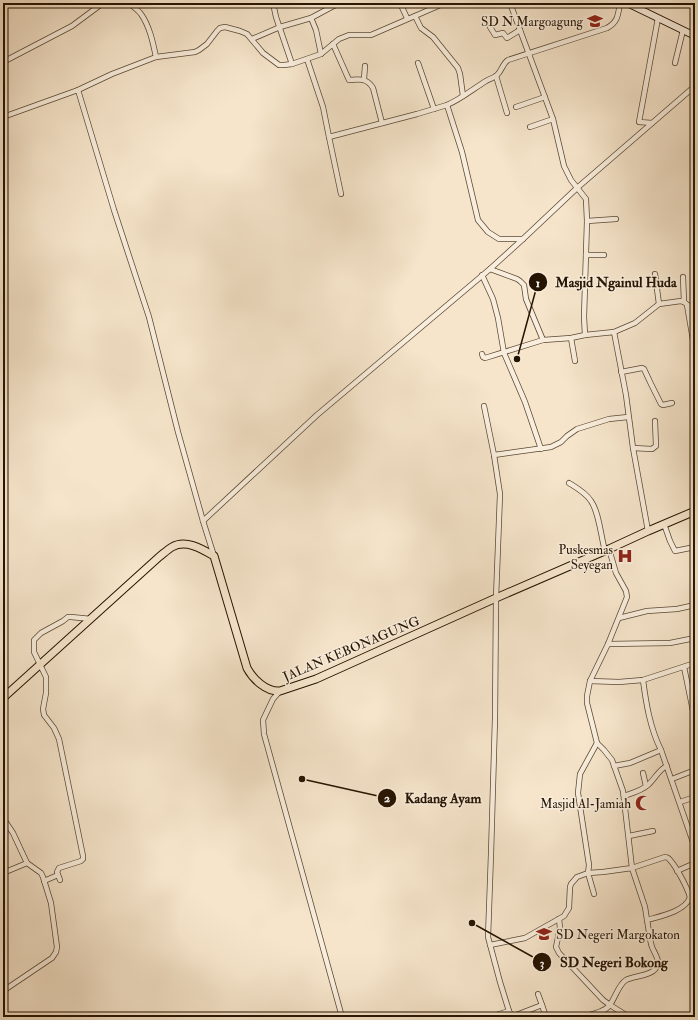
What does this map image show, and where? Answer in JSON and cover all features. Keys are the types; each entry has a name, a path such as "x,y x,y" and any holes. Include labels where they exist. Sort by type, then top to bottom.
{"main road":[{"path":"626,3 695,36"},
{"name":"JALAN KEBONAGUNG","path":"214,556 247,668 251,676 265,687 276,692 280,692 316,679 695,511"},
{"path":"3,698 159,557 174,546 182,544 195,546 214,556"}],"street":[{"path":"3,62 72,26 103,3"},
{"path":"129,3 141,14 147,24 151,34 156,57"},
{"path":"273,3 292,64"},
{"path":"252,39 280,27 310,18 339,3"},
{"path":"400,3 407,18"},
{"path":"3,117 78,90 112,74 156,57 195,52 207,44 220,28 225,27 247,34 262,53 279,65 284,66 321,54 339,39 349,35 371,34 445,3"},
{"path":"510,3 545,97 564,166 571,180 586,199 585,335"},
{"path":"329,137 447,105 496,76 506,61 613,25 616,21 620,3"},
{"path":"415,16 423,30 433,37 458,68 464,96"},
{"path":"310,18 316,30 321,54"},
{"path":"652,123 639,122 658,18"},
{"path":"490,26 495,34 503,33 507,38 520,30"},
{"path":"675,63 683,30"},
{"path":"333,44 347,80 364,79 373,88 382,123"},
{"path":"307,59 323,107 341,194"},
{"path":"418,63 434,109"},
{"path":"364,79 365,66"},
{"path":"496,76 507,113"},
{"path":"203,521 317,415 482,276 578,188 695,86"},
{"path":"78,90 114,210 149,317 178,432 214,556"},
{"path":"516,107 545,97"},
{"path":"447,105 462,152 478,220 488,232 499,239 523,239"},
{"path":"530,127 552,119"},
{"path":"587,221 616,219"},
{"path":"586,255 604,255"},
{"path":"490,269 517,279 524,285 526,299 543,340"},
{"path":"655,274 659,304"},
{"path":"482,276 493,299 504,353 525,402 541,449"},
{"path":"683,277 685,303 693,340"},
{"path":"482,354 485,358 543,340 614,332 635,323 659,304 677,301 695,305"},
{"path":"614,332 626,395 633,448 648,531"},
{"path":"571,338 575,362"},
{"path":"621,372 642,368 644,369 662,404 672,404"},
{"path":"484,406 500,494 488,937 512,1017 542,1005"},
{"path":"494,456 551,447 561,442 577,429 609,420 628,417"},
{"path":"633,448 652,449 656,446 655,421"},
{"path":"569,483 579,489 592,502 607,550 616,573 627,594 608,644 590,681 586,700 597,743 612,760 623,791 632,868 645,907 650,942 658,961 658,964 653,971 626,981 610,1005 601,1011 581,1017"},
{"path":"664,524 675,551 695,547"},
{"path":"619,618 647,611 677,609 695,605"},
{"path":"60,880 57,872 59,868 81,861 84,856 57,735 54,728 44,715 46,677 35,655 33,642 35,638 46,629 70,617 90,619"},
{"path":"608,644 670,643 695,638"},
{"path":"590,681 619,682 643,680 695,663"},
{"path":"684,667 693,711 695,713"},
{"path":"643,680 648,710 655,736 694,840 695,848"},
{"path":"280,692 273,699 263,720 264,734 342,1017"},
{"path":"594,894 588,873 589,866 578,793 580,774 597,743"},
{"path":"614,766 630,763 661,750"},
{"path":"624,796 646,786 664,767 667,766"},
{"path":"672,779 695,770"},
{"path":"643,773 646,786"},
{"path":"680,802 695,797"},
{"path":"3,818 13,833 27,863 41,874 44,881 53,911 57,947 52,958 3,991"},
{"path":"629,836 653,831"},
{"path":"490,945 525,938 566,914 569,908 570,887 577,877 588,873 632,868 667,857 693,896 686,904 677,910 647,920"},
{"path":"3,873 27,863"},
{"path":"677,871 695,863"},
{"path":"44,881 58,875"},
{"path":"559,919 560,928 556,944 557,950 603,1000 629,1017"},
{"path":"538,994 546,1017"},
{"path":"490,1017 509,1011"}],"place":[{"name":"SD N Margoagung","path":"595,21"},
{"name":"Masjid Ngainul Huda","path":"517,359"},
{"name":"Puskesmas Seyegan","path":"625,556"},
{"name":"Kadang Ayam","path":"302,779"},
{"name":"Masjid Al-Jamiah","path":"643,803"},
{"name":"SD Negeri Bokong","path":"472,923"},
{"name":"SD Negeri Margokaton","path":"544,934"}]}
